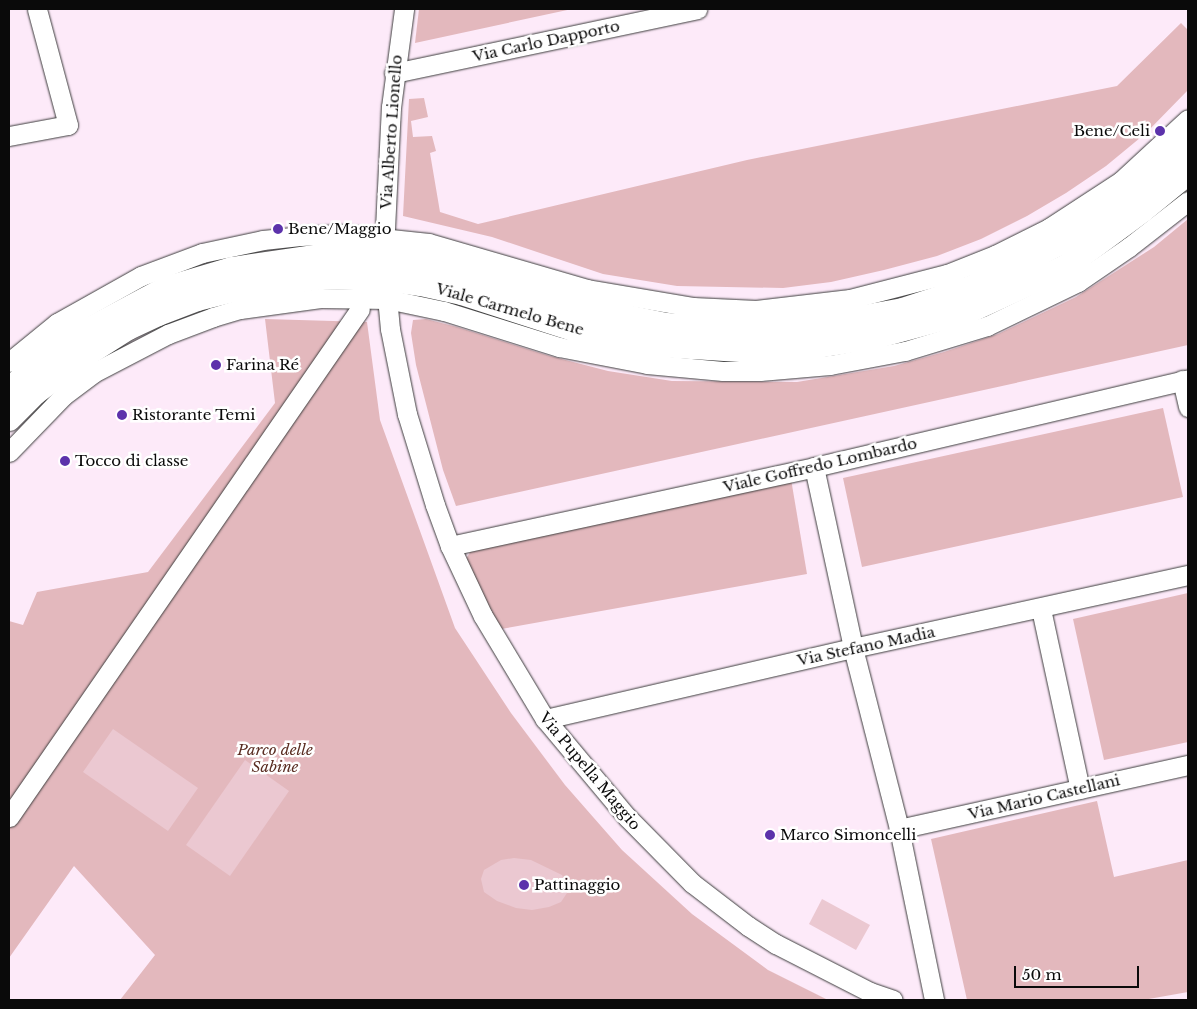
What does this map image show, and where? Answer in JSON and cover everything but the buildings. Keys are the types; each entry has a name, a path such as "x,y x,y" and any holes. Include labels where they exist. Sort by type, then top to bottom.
{"street":[{"path":"9,136 68,125 37,9"},
{"name":"Via Alberto Lionello","path":"384,246 387,157 394,73 404,9"},
{"name":"Via Carlo Dapporto","path":"394,73 697,9"},
{"name":"Viale Carmelo Bene","path":"9,390 69,340 154,305 210,274 260,263 384,246 429,243 613,295 719,310 786,307 850,299 947,274 995,255 1049,228 1097,198 1144,161 1188,119"},
{"name":"Viale Carmelo Bene","path":"9,362 58,323 265,285 323,277 386,289 462,293 573,329 629,341 674,347 756,351 838,344 884,335 947,319 1006,296 1068,266 1098,231 1188,145"},
{"name":"Viale Carmelo Bene","path":"384,246 426,262 546,298 628,318 666,325 744,329 842,321 903,310 973,287 1098,231 1161,196 1188,173"},
{"path":"1097,198 1098,231 1129,247"},
{"name":"Viale Carmelo Bene","path":"386,289 419,304 595,355 656,365 723,371 795,368 866,360 942,341 986,326 1078,282 1129,247 1188,201"},
{"name":"Via Pupella Maggio","path":"384,246 386,289 395,358 411,430 450,546 487,624 545,719 626,818 692,883 748,926 776,944 870,992 894,1000"},
{"path":"613,295 628,318"},
{"name":"Viale Carmelo Bene","path":"9,419 35,393 81,358 128,328 154,305"},
{"name":"Viale Carmelo Bene","path":"9,452 63,396 93,373 154,305"},
{"path":"9,817 360,309"},
{"name":"Viale Carmelo Bene","path":"595,355 629,341"},
{"path":"1185,380 1188,407"},
{"name":"Viale Goffredo Lombardo","path":"450,546 814,467 1185,380"},
{"path":"814,467 853,648 899,829 934,1000"},
{"name":"Via Stefano Madia","path":"545,719 853,648 1188,575"},
{"path":"1041,608 1080,788"},
{"name":"Via Mario Castellani","path":"899,829 1188,765"}],"green space":[{"path":"419,9 572,9 415,43"},
{"path":"1181,23 1188,30 1188,90 1146,133 1106,166 1027,216 981,239 937,256 884,270 831,282 783,288 677,286 603,274 492,237 403,216 409,99 424,98 428,117 411,121 413,137 432,136 436,151 430,153 440,212 478,224 747,160 1117,86"},
{"path":"1188,219 1188,345 456,506 443,470 416,365 411,333 413,320 426,319 457,327 550,356 608,371 672,381 797,382 894,366 998,334 1076,297 1154,247"},
{"name":"Parco delle Sabine","path":"265,319 367,322 380,420 455,628 511,713 565,785 622,850 692,914 768,970 828,1000 120,1000 155,955 74,866 9,958 9,621 23,625 37,592 148,572 275,403"},
{"path":"1163,408 1183,497 862,567 843,478"},
{"path":"791,479 807,574 501,629 488,610 466,559 472,549"},
{"path":"1188,593 1188,742 1104,760 1073,619"},
{"path":"1097,801 1114,877 1188,860 1188,992 1143,1000 967,1000 931,839"}],"shaded area":[{"path":"113,729 198,788 168,831 83,772"},
{"path":"245,760 289,791 230,876 186,845"},
{"name":"Pattinaggio","path":"514,858 531,860 562,875 569,890 561,902 549,907 532,910 516,908 497,901 484,892 481,879 484,870 501,860"},
{"path":"822,899 870,925 856,950 809,924"}],"place":[{"name":"Bene/Celi","path":"1160,131"},
{"name":"Bene/Maggio","path":"278,229"},
{"name":"Farina Ré","path":"216,365"},
{"name":"Ristorante Temi","path":"122,415"},
{"name":"Tocco di classe","path":"65,461"},
{"name":"Marco Simoncelli","path":"770,835"},
{"name":"Pattinaggio","path":"524,885"}]}
